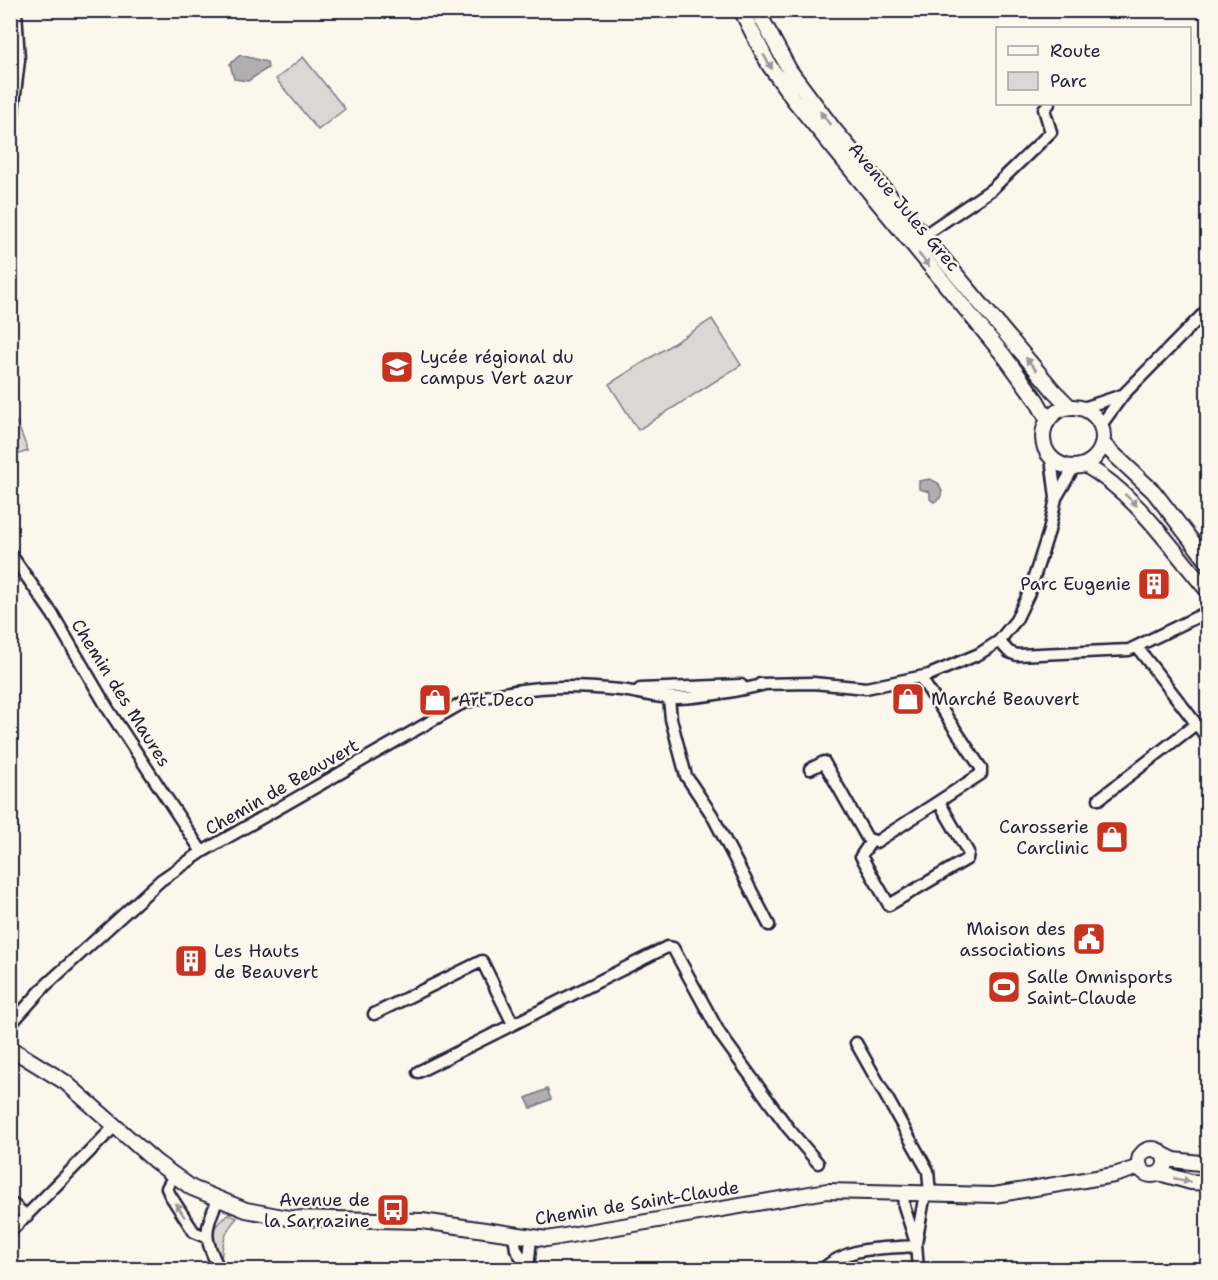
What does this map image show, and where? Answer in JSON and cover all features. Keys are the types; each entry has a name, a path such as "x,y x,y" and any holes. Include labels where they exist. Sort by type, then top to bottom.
{"street":[{"path":"10,137 19,60 16,10"},
{"name":"Avenue Jules Grec","path":"741,10 770,65 794,100 1005,357 1037,401 1048,421"},
{"name":"Avenue Jules Grec","path":"757,10 781,56 805,92 861,162 923,236 1076,408"},
{"name":"Avenue Jules Grec","path":"923,236 992,189 1051,132 1044,109 1048,105"},
{"path":"1101,425 1123,395 1208,309"},
{"path":"1123,395 1061,410 1048,421 1043,442 1051,458 1058,463 1080,466 1104,476 1136,504 1208,591"},
{"path":"1076,408 1090,412 1101,425 1103,444 1099,453 1080,466"},
{"path":"1103,444 1154,492 1208,562"},
{"name":"Chemin de Beauvert","path":"10,1025 45,986 161,880 202,852 460,704 493,693 531,687 622,690 813,682 866,688 920,677 979,654 999,640 1016,620 1029,593 1049,531 1056,498 1051,458"},
{"name":"Chemin de Beauvert","path":"1056,498 1080,466"},
{"name":"Chemin des Maures","path":"10,553 53,615 111,715 202,852"},
{"path":"999,640 1009,652 1017,655 1137,647 1203,614"},
{"path":"1137,647 1208,739"},
{"path":"810,769 824,762 867,838 876,842 981,774 981,768 920,677"},
{"name":"Chemin de Beauvert","path":"622,690 669,698 724,694 766,684"},
{"path":"669,698 671,719 686,776 712,815 769,926"},
{"path":"1099,799 1196,724"},
{"path":"872,840 861,856 889,905 967,860 968,852 939,802"},
{"path":"418,1072 667,947 673,948 720,1034 789,1129 819,1163"},
{"path":"374,1014 482,961 513,1024"},
{"path":"856,1043 927,1170 927,1194 916,1244"},
{"name":"Chemin de Saint-Claude","path":"10,1048 65,1082 174,1175 218,1200 273,1216 422,1221 514,1236 557,1237 827,1191 994,1195 1114,1175 1140,1167"},
{"path":"10,1232 115,1126"},
{"path":"1208,1164 1174,1160 1158,1150 1148,1149 1141,1156 1140,1167 1146,1173 1159,1173 1191,1182 1208,1183"},
{"path":"1159,1173 1165,1164 1164,1155"},
{"path":"174,1175 168,1188 170,1195 194,1232 206,1237"},
{"path":"903,1192 903,1206 916,1244 918,1269"},
{"path":"218,1200 209,1221 206,1237 220,1269"},
{"path":"10,1202 27,1216"},
{"path":"514,1236 516,1249 528,1269"},
{"path":"528,1269 531,1238"},
{"path":"821,1269 835,1257 856,1250 916,1244"}],"green space":[{"path":"303,57 345,109 318,130 276,79"},
{"path":"712,319 741,365 638,430 609,384"},
{"path":"17,422 28,451 11,457 11,425"},
{"path":"228,1214 237,1218 224,1239 221,1263 212,1242 212,1236 216,1225"}],"shaded area":[{"path":"240,55 267,62 268,68 248,81 234,79 230,64"},
{"path":"930,479 938,483 942,491 940,498 934,502 930,499 930,492 919,489 919,481"},
{"path":"547,1089 551,1099 531,1108 526,1098"}],"place":[{"name":"Lycée régional du campus Vert azur","path":"397,367"},
{"name":"Parc Eugenie","path":"1154,584"},
{"name":"Marché Beauvert","path":"908,699"},
{"name":"Art Deco","path":"435,700"},
{"name":"Carosserie Carclinic","path":"1112,837"},
{"name":"Maison des associations","path":"1089,939"},
{"name":"Les Hauts de Beauvert","path":"191,961"},
{"name":"Salle Omnisports Saint-Claude","path":"1004,987"},
{"name":"Avenue de la Sarrazine","path":"393,1210"}]}
